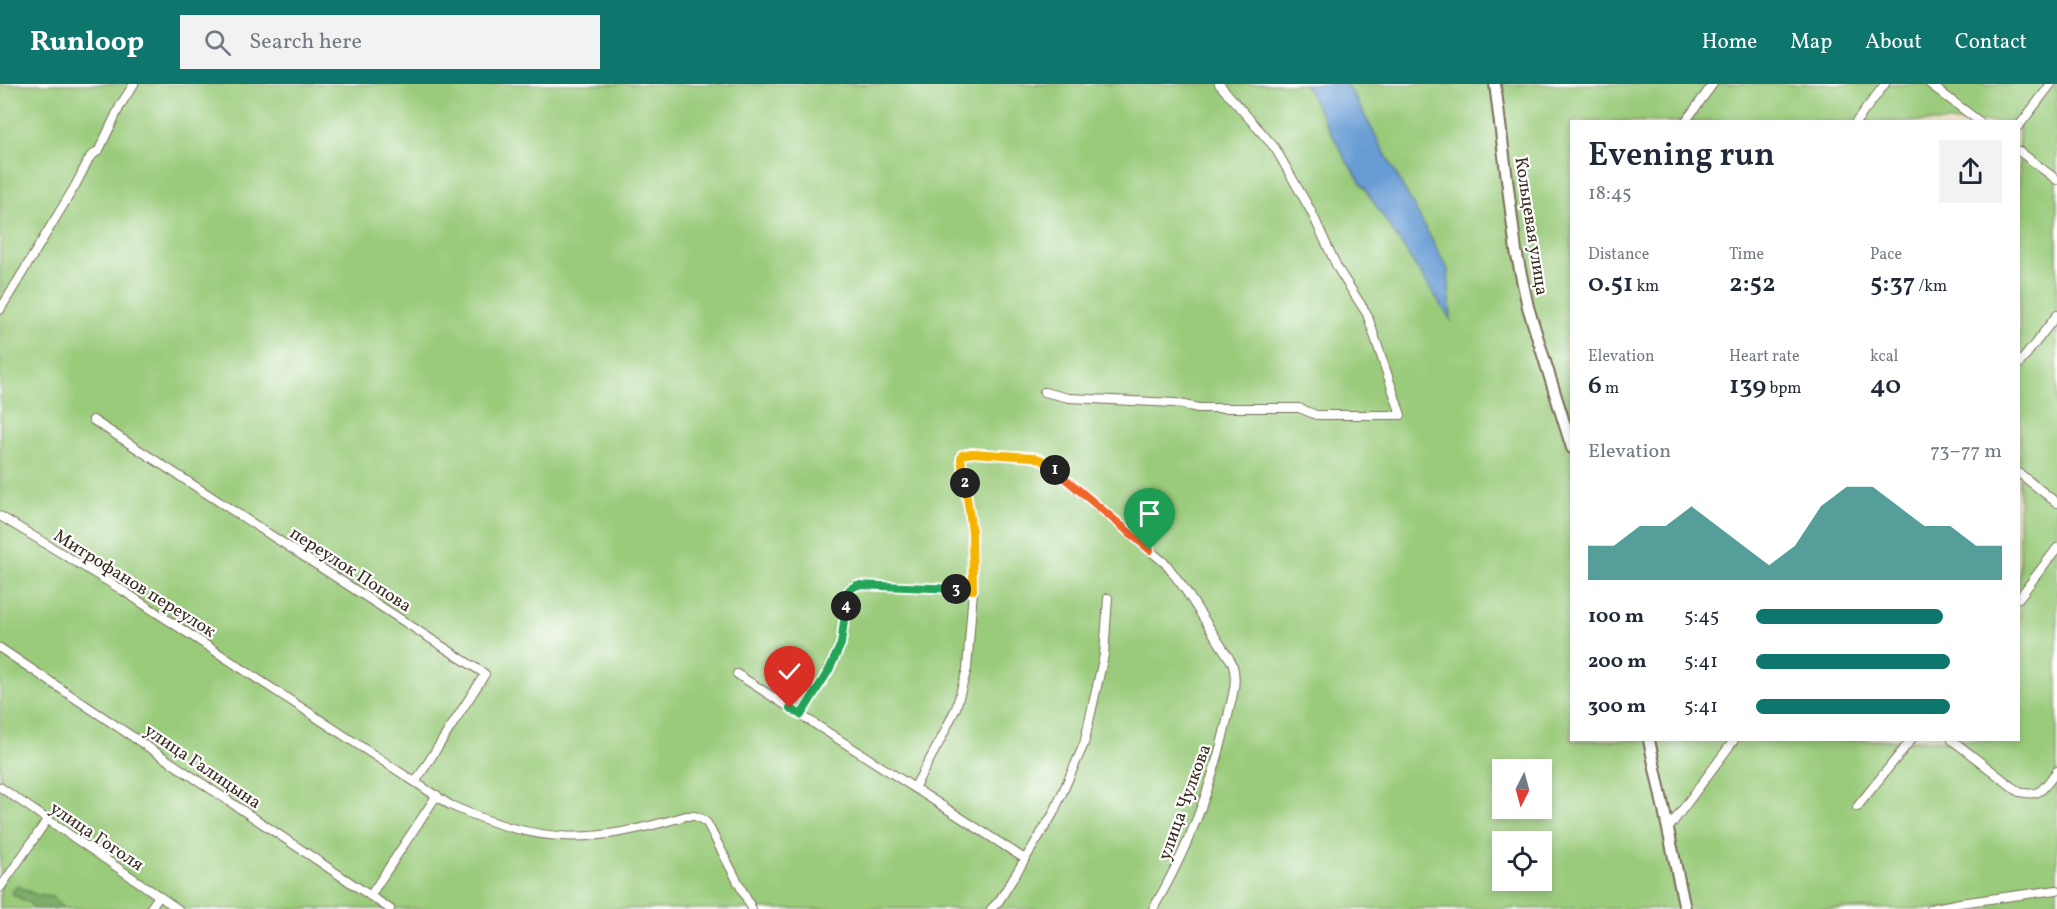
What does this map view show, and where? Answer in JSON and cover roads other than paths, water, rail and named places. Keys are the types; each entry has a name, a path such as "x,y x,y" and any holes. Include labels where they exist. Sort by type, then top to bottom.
{"street":[{"path":"0,310 90,157 99,150 121,104 134,84"},
{"path":"1044,392 1069,398 1175,403 1198,408 1299,408 1316,416 1401,416 1366,314 1338,269 1311,211 1275,148 1219,84"},
{"name":"Кольцевая улица","path":"1495,84 1516,251 1528,308 1570,441"},
{"path":"1686,120 1713,84"},
{"path":"1858,120 1885,84"},
{"path":"1930,84 1977,120"},
{"path":"2020,125 2051,84"},
{"path":"2020,152 2057,180"},
{"path":"2020,363 2057,315"},
{"name":"переулок Попова","path":"93,420 485,674 417,781"},
{"name":"улица Чулкова","path":"973,590 972,532 962,455 972,453 1033,457 1042,460 1167,564 1232,664 1235,685 1218,760 1172,876 1153,909"},
{"path":"2020,474 2057,503"},
{"name":"Митрофанов переулок","path":"0,516 122,590 450,804 484,820 541,835 604,836 639,830 693,815 707,823 752,909"},
{"path":"2020,597 2057,548"},
{"path":"801,715 829,670 841,644 849,590 857,585 973,590 968,669 951,718 914,788"},
{"path":"991,909 999,901 1053,814 1084,744 1104,655 1108,598"},
{"name":"улица Галицына","path":"0,648 390,909"},
{"path":"737,674 1025,859"},
{"path":"1649,741 1685,909"},
{"path":"1668,829 1733,741"},
{"path":"1857,807 1910,741"},
{"path":"1953,741 2019,792 2031,795 2041,792 2057,771"},
{"name":"улица Гоголя","path":"0,788 178,909"},
{"path":"370,896 437,795"},
{"path":"0,888 47,820"},
{"path":"1930,909 2057,890"},
{"path":"150,909 159,896"}],"water":[{"path":"1304,84 1345,84 1353,94 1448,270 1451,320 1348,163"}]}
